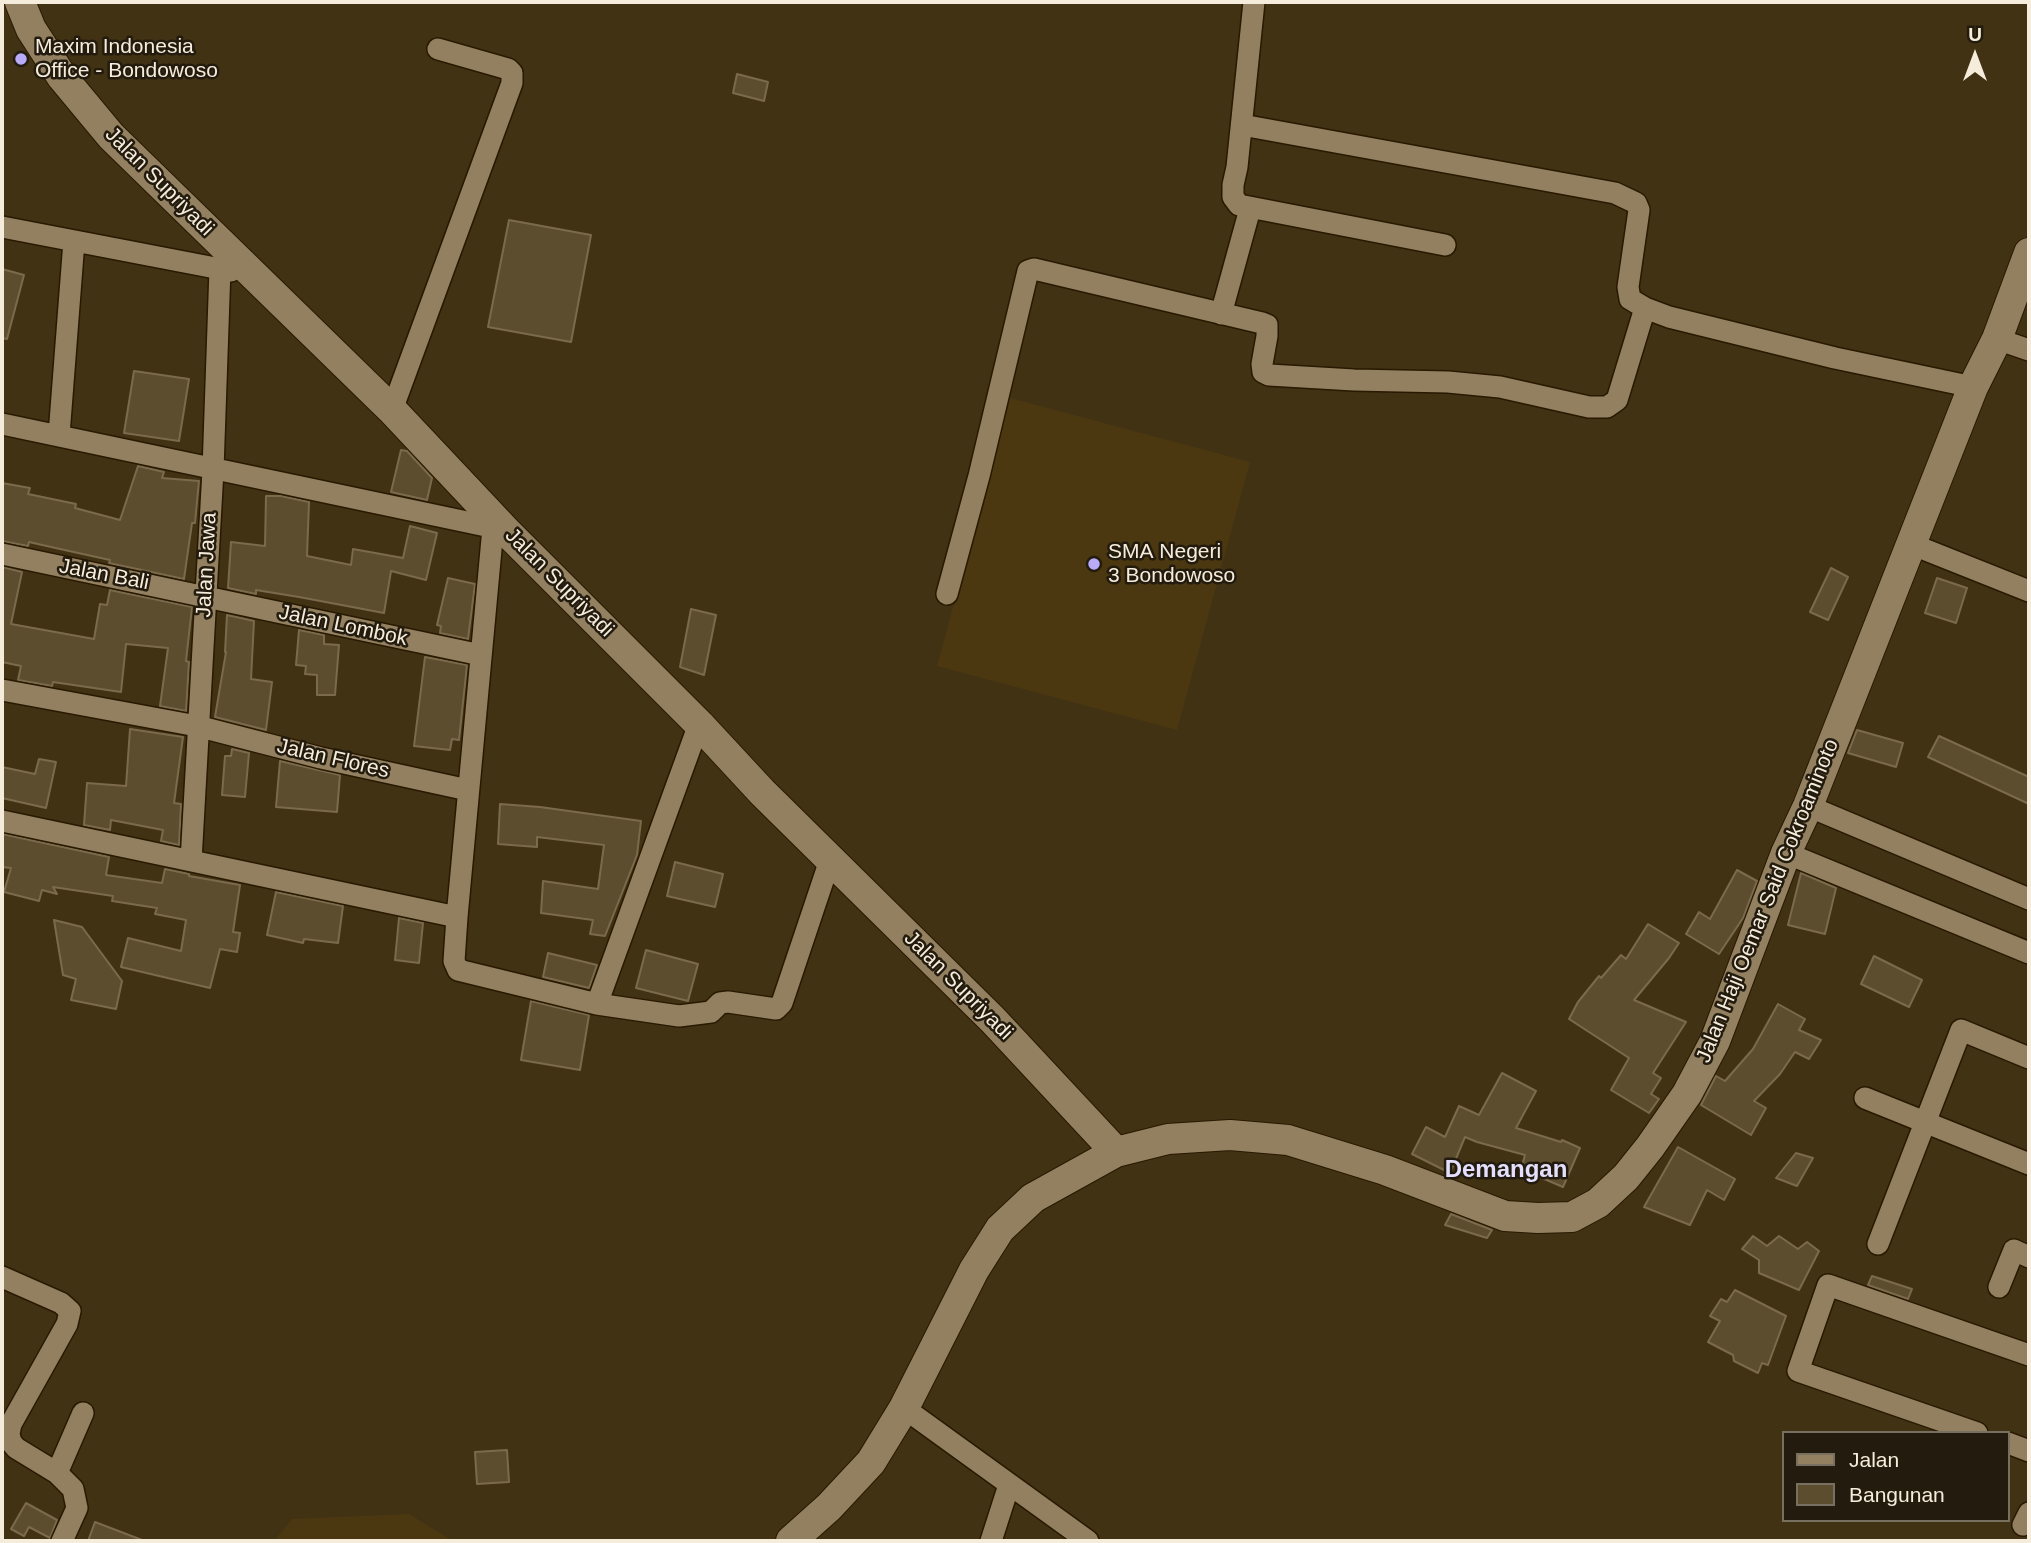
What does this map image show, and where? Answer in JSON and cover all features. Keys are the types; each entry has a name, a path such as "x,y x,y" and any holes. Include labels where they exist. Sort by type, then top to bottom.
{"street":[{"name":"Jalan Supriyadi","path":"20,2 31,29 62,77 111,136 392,410 499,529 699,724 762,792 993,1020 1116,1152"},
{"path":"1254,2 1233,197 1239,205 1444,245"},
{"path":"392,410 512,83 512,73 508,69 438,49"},
{"path":"1242,125 1615,193 1629,198 1636,203 1639,210 1629,287 1630,299 1645,308 1669,317 1822,355 1973,387"},
{"path":"1221,314 1250,209"},
{"path":"2,227 254,275"},
{"path":"59,435 74,241"},
{"name":"Jalan Haji Oemar Said Cokroaminoto","path":"791,1541 830,1507 871,1462 904,1408 974,1270 1000,1229 1033,1198 1116,1152 1168,1139 1230,1135 1288,1140 1385,1170 1504,1216 1538,1218 1572,1217 1598,1203 1626,1177 1687,1094 1715,1041 1786,853 1808,806 1973,387 1997,340 2029,253"},
{"name":"Jalan Jawa","path":"191,861 213,470 220,269"},
{"path":"947,594 979,476 1028,271 1034,270 1267,325 1268,335 1262,364 1263,372 1269,375 1448,382 1500,387 1589,407 1607,407 1617,400 1645,308"},
{"path":"1997,340 2029,350"},
{"path":"2,424 499,529 481,655 468,790 454,961 458,970 597,1004 679,1016 711,1012 723,1002 772,1009 779,1007 830,860"},
{"path":"1910,544 2029,591"},
{"name":"Jalan Bali","path":"2,554 206,595"},
{"name":"Jalan Lombok","path":"206,595 481,655"},
{"name":"Jalan Flores","path":"2,690 197,726 321,758 468,790"},
{"path":"597,1004 699,724"},
{"path":"1808,806 2029,899"},
{"path":"2,821 457,917"},
{"path":"1786,853 2029,953"},
{"path":"1878,1244 1961,1030 2029,1058"},
{"path":"1865,1098 2029,1164"},
{"path":"1999,1287 2014,1250 2029,1257"},
{"path":"2,1277 61,1303 70,1311 67,1324 11,1424 9,1434 16,1448 57,1472 73,1489 77,1507 62,1541"},
{"path":"1971,1431 1798,1371 1828,1285 2029,1354"},
{"path":"904,1408 1088,1541"},
{"path":"57,1472 83,1413"},
{"path":"2010,1444 2029,1451"},
{"path":"991,1541 1009,1485"}],"shaded area":[{"name":"SMA Negeri 3 Bondowoso","path":"1010,398 1250,462 1177,730 937,666"},
{"path":"409,1514 453,1541 274,1541 292,1519"}],"building":[{"path":"737,74 768,82 764,101 733,93"},
{"path":"509,220 591,235 571,342 488,327"},
{"path":"2,269 24,275 7,339 2,338"},
{"path":"134,371 189,379 179,441 124,433"},
{"path":"401,450 407,451 432,478 427,500 391,492"},
{"path":"138,466 164,472 162,478 199,481 195,523 192,523 184,579 29,542 28,546 2,541 2,483 30,488 28,494 76,504 75,508 120,520"},
{"path":"266,496 309,502 307,556 351,565 353,549 403,558 410,526 437,533 426,580 391,571 384,613 256,590 256,594 228,588 231,542 265,546"},
{"path":"2,567 22,572 11,624 94,639 100,604 107,605 110,590 192,607 186,661 189,662 186,711 160,706 168,648 126,644 121,692 18,680 21,666 2,662"},
{"path":"1831,568 1848,577 1828,620 1810,612"},
{"path":"448,578 475,584 468,639 440,633 441,626 437,625"},
{"path":"1937,578 1967,588 1956,623 1925,613"},
{"path":"691,609 716,615 704,675 680,667"},
{"path":"227,615 254,621 251,679 272,682 266,730 215,717 226,652"},
{"path":"299,630 324,635 324,644 339,645 335,695 317,695 317,675 305,674 306,666 296,665"},
{"path":"425,657 467,665 459,740 452,739 450,750 414,746"},
{"path":"130,729 183,737 174,803 181,804 179,845 161,841 163,830 111,820 110,830 84,825 87,783 126,786"},
{"path":"1857,730 1903,743 1896,767 1848,753"},
{"path":"1939,736 2029,777 2029,804 1928,757"},
{"path":"232,749 249,753 245,797 222,795 225,756 231,756"},
{"path":"39,759 56,762 46,808 2,798 2,767 35,774"},
{"path":"280,761 340,775 337,812 276,807"},
{"path":"500,804 641,821 637,855 605,936 590,934 593,920 541,913 543,881 598,889 604,845 537,837 537,847 498,844"},
{"path":"2,834 109,857 106,875 162,883 165,869 240,885 233,932 240,933 237,952 220,949 210,988 121,967 128,938 181,951 186,920 155,914 157,908 112,901 113,896 53,887 57,894 42,890 39,901 4,892 11,868 2,867"},
{"path":"675,862 723,874 715,907 667,896"},
{"path":"1737,870 1757,881 1743,918 1719,954 1686,934 1699,912 1710,919"},
{"path":"1801,873 1836,888 1825,934 1788,925"},
{"path":"276,892 343,906 338,943 304,939 303,943 267,935"},
{"path":"399,918 423,923 419,963 395,960"},
{"path":"54,920 82,927 122,981 116,1009 71,1000 76,979 63,975"},
{"path":"1648,924 1679,943 1634,1000 1686,1022 1653,1073 1661,1078 1651,1094 1659,1099 1649,1113 1611,1090 1629,1058 1569,1019 1578,1002 1599,976 1601,978 1621,955 1626,959"},
{"path":"646,950 698,964 688,1001 636,988"},
{"path":"548,953 597,965 589,988 543,977"},
{"path":"1874,956 1922,980 1909,1007 1861,984"},
{"path":"531,1001 589,1015 580,1070 521,1060"},
{"path":"1778,1004 1805,1019 1799,1030 1821,1040 1809,1059 1795,1052 1780,1074 1754,1101 1766,1108 1751,1135 1701,1105 1716,1076 1725,1081 1753,1049"},
{"path":"1502,1073 1536,1091 1516,1128 1561,1142 1562,1140 1580,1148 1563,1187 1521,1169 1525,1155 1465,1137 1450,1173 1412,1154 1426,1127 1445,1137 1459,1106 1479,1115"},
{"path":"1678,1147 1735,1179 1724,1200 1707,1190 1690,1225 1644,1207"},
{"path":"1796,1153 1813,1158 1797,1186 1776,1178"},
{"path":"1451,1214 1492,1230 1487,1238 1445,1225"},
{"path":"1753,1236 1767,1246 1779,1236 1798,1249 1807,1242 1819,1251 1799,1290 1759,1273 1759,1260 1742,1249"},
{"path":"1872,1276 1912,1289 1908,1299 1868,1285"},
{"path":"1735,1290 1786,1316 1768,1365 1762,1363 1758,1373 1734,1361 1733,1355 1708,1342 1720,1321 1710,1316 1721,1299 1727,1302"},
{"path":"507,1450 509,1482 477,1484 475,1452"},
{"path":"26,1503 57,1520 50,1538 29,1527 24,1536 11,1529"},
{"path":"95,1522 142,1540 142,1541 88,1541"}],"place":[{"name":"Maxim Indonesia Office - Bondowoso","path":"21,59"},
{"name":"SMA Negeri 3 Bondowoso","path":"1094,564"}],"district":[{"name":"Demangan","path":"1506,1170"}]}
